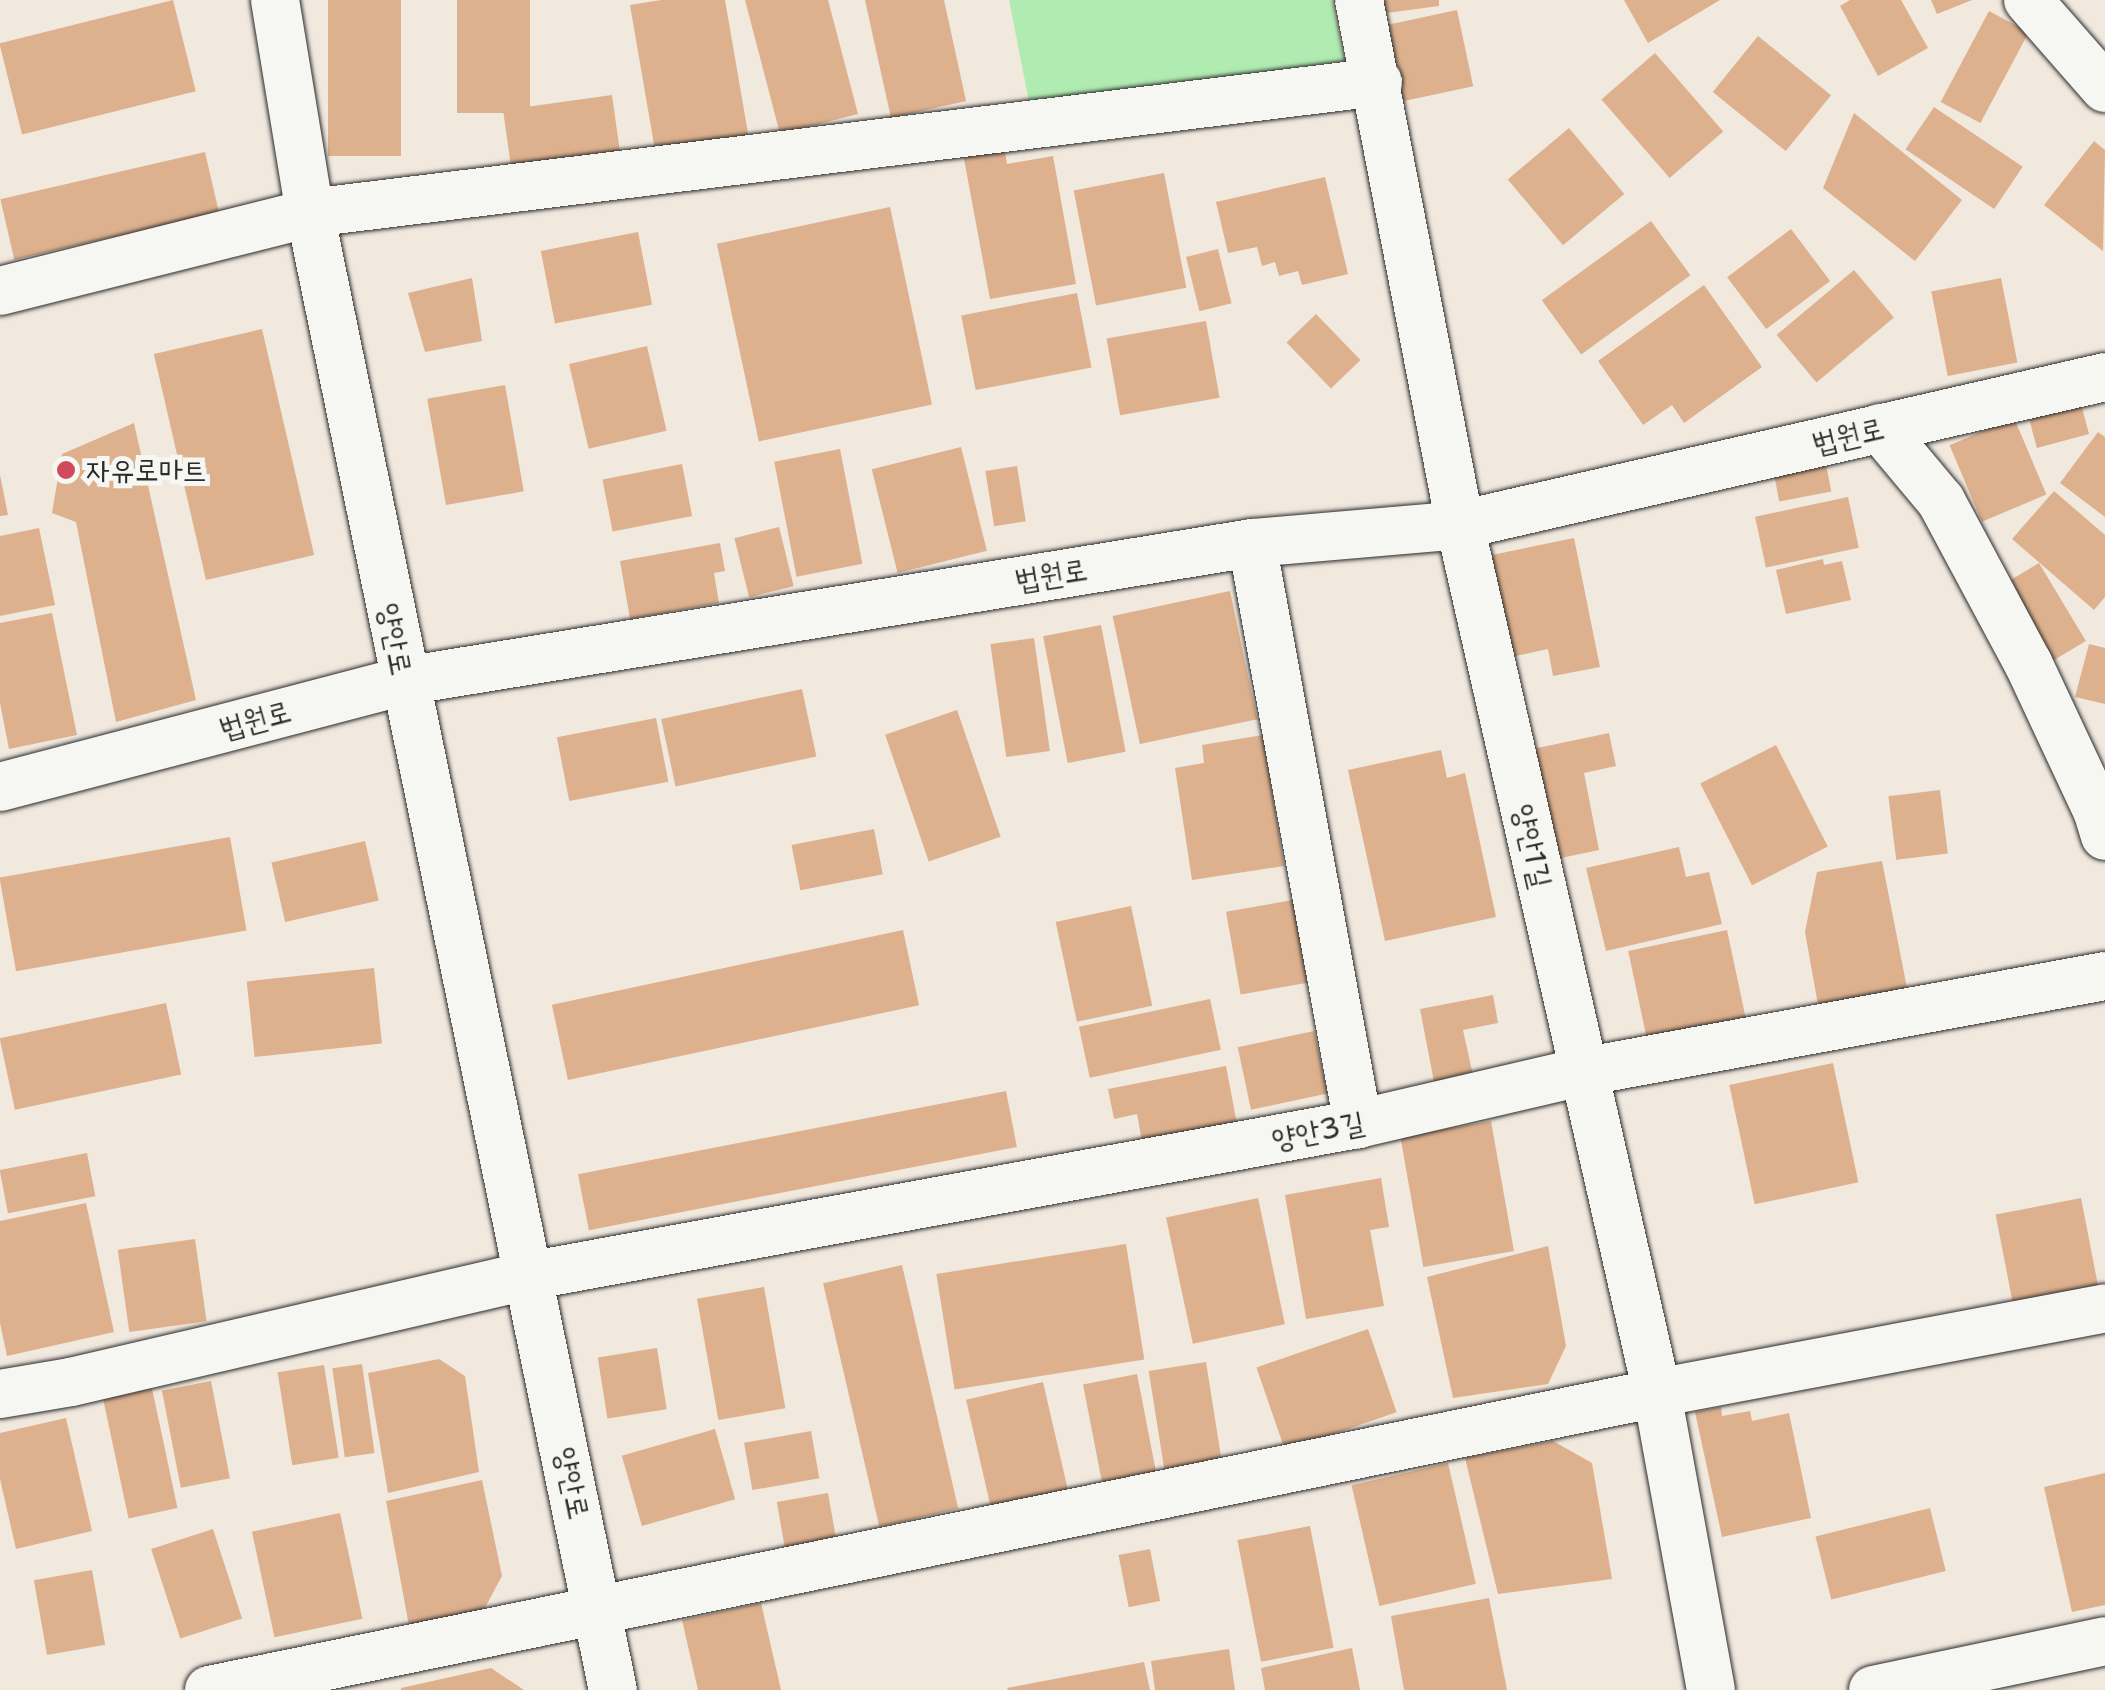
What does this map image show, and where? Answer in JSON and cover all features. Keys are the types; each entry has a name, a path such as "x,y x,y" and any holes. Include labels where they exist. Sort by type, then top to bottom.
{"street":[{"name":"양안로","path":"275,0 310,213 613,1690"},
{"name":"양안1길","path":"1359,0 1378,82 1460,524 1657,1393 1712,1690"},
{"path":"2028,0 2105,88"},
{"path":"0,291 310,213 1378,82"},
{"name":"법원로","path":"0,787 404,680 1252,543 1460,524 2105,377"},
{"path":"1880,428 1940,501 2028,663 2098,810 2105,836"},
{"path":"1252,543 1358,1124"},
{"name":"양안3길","path":"528,1276 1358,1124 1582,1072 2105,976"},
{"path":"0,1394 71,1382 528,1276"},
{"path":"209,1690 1657,1393 2105,1308"},
{"path":"1872,1690 2105,1641"}],"green space":[{"path":"1009,0 1332,0 1344,60 1033,122"}],"building":[{"path":"173,0 196,91 22,135 0,43"},
{"path":"328,0 401,0 401,156 328,156"},
{"path":"457,0 530,0 530,113 457,113"},
{"path":"661,0 725,0 749,139 656,156 630,5"},
{"path":"745,0 828,0 858,114 780,134"},
{"path":"865,0 944,0 966,101 891,118"},
{"path":"1378,0 1439,0 1439,6 1379,14"},
{"path":"1624,0 1720,0 1648,43"},
{"path":"1850,0 1901,0 1928,48 1878,76 1840,6"},
{"path":"1931,0 1972,0 1937,14"},
{"path":"1457,10 1473,86 1396,103 1380,26"},
{"path":"1989,11 2029,32 1980,123 1941,102"},
{"path":"1758,36 1831,95 1786,151 1713,92"},
{"path":"1655,53 1723,131 1670,178 1601,100"},
{"path":"612,95 622,164 513,180 503,110"},
{"path":"1934,107 2023,167 1994,209 1905,149"},
{"path":"1854,113 1962,200 1915,261 1823,188"},
{"path":"1569,128 1624,194 1563,245 1508,179"},
{"path":"1003,141 1007,164 1053,156 1076,284 990,299 962,148"},
{"path":"2094,141 2105,150 2103,251 2044,205"},
{"path":"205,152 219,212 14,260 0,199"},
{"path":"1164,173 1186,288 1096,305 1074,191"},
{"path":"1325,177 1348,274 1302,285 1298,271 1279,276 1275,262 1262,266 1257,247 1228,253 1216,202"},
{"path":"890,207 932,405 759,441 717,244"},
{"path":"1651,221 1690,275 1581,355 1542,300"},
{"path":"1791,229 1830,281 1766,329 1727,277"},
{"path":"638,232 652,305 555,324 541,251"},
{"path":"1218,249 1232,303 1200,311 1186,257"},
{"path":"1854,270 1894,317 1816,382 1777,335"},
{"path":"472,278 482,341 425,352 408,293"},
{"path":"2001,278 2017,362 1948,376 1931,292"},
{"path":"1704,285 1762,367 1684,423 1672,405 1643,425 1598,361"},
{"path":"1077,293 1092,368 976,390 961,316"},
{"path":"1316,314 1360,360 1331,389 1287,342"},
{"path":"1206,321 1220,398 1120,415 1107,339"},
{"path":"262,329 314,555 206,580 154,354"},
{"path":"647,346 667,431 589,449 569,364"},
{"path":"505,385 524,491 446,505 427,399"},
{"path":"2081,404 2089,434 2037,448 2029,418"},
{"path":"2014,418 2046,494 1982,522 1950,445"},
{"path":"134,423 196,700 116,722 76,522 52,513 62,454"},
{"path":"2098,432 2105,437 2105,517 2060,483"},
{"path":"961,447 987,551 898,573 872,469"},
{"path":"840,449 862,564 797,577 774,462"},
{"path":"1825,459 1831,491 1779,502 1773,469"},
{"path":"682,464 692,516 613,531 602,479"},
{"path":"1017,466 1026,521 994,526 985,471"},
{"path":"0,475 8,515 0,516"},
{"path":"2054,491 2105,535 2105,597 2094,610 2012,539"},
{"path":"1848,497 1859,548 1766,568 1755,517"},
{"path":"779,527 794,586 749,597 734,538"},
{"path":"39,528 55,605 0,616 0,536"},
{"path":"1574,538 1600,667 1553,676 1548,649 1507,658 1487,556"},
{"path":"720,543 725,571 714,573 719,603 630,619 620,561"},
{"path":"1823,559 1824,565 1842,561 1851,600 1786,614 1776,570"},
{"path":"2039,563 2086,641 2052,661 2006,583"},
{"path":"1230,591 1257,719 1140,744 1113,616"},
{"path":"52,613 77,735 9,749 0,703 0,623"},
{"path":"1101,625 1126,752 1068,763 1043,636"},
{"path":"1034,638 1050,751 1006,757 990,644"},
{"path":"2089,644 2105,648 2105,704 2075,697"},
{"path":"802,689 816,756 675,786 661,719"},
{"path":"957,710 1001,837 929,861 885,735"},
{"path":"656,718 668,782 569,801 557,737"},
{"path":"1609,733 1616,766 1584,773 1599,850 1551,860 1528,750"},
{"path":"1263,735 1284,866 1192,880 1175,768 1204,763 1202,745"},
{"path":"1776,745 1828,847 1752,885 1700,784"},
{"path":"1441,750 1447,778 1465,773 1496,917 1385,941 1348,770"},
{"path":"1940,790 1948,854 1896,860 1888,796"},
{"path":"874,829 883,874 800,890 792,845"},
{"path":"230,837 246,931 16,971 0,878"},
{"path":"365,841 379,900 285,922 271,863"},
{"path":"1679,847 1686,877 1709,872 1722,924 1606,951 1586,868"},
{"path":"1882,861 1907,988 1818,1005 1805,932 1817,872"},
{"path":"1293,900 1308,983 1241,995 1226,912"},
{"path":"1131,906 1152,1006 1077,1022 1056,922"},
{"path":"903,930 919,1005 568,1080 552,1005"},
{"path":"1727,930 1747,1023 1648,1044 1628,951"},
{"path":"374,968 382,1044 255,1057 247,981"},
{"path":"1493,995 1498,1023 1463,1030 1474,1080 1435,1087 1420,1009"},
{"path":"1210,999 1221,1050 1090,1078 1079,1027"},
{"path":"166,1003 181,1074 15,1110 0,1038"},
{"path":"1314,1031 1327,1094 1251,1110 1238,1047"},
{"path":"1833,1063 1858,1182 1755,1204 1729,1085"},
{"path":"1226,1066 1237,1124 1142,1142 1137,1114 1114,1119 1108,1089"},
{"path":"1006,1091 1017,1147 589,1230 578,1174"},
{"path":"1491,1121 1514,1251 1423,1267 1400,1137"},
{"path":"87,1153 95,1196 8,1213 0,1170"},
{"path":"1381,1178 1389,1227 1370,1230 1384,1306 1306,1319 1285,1195"},
{"path":"1258,1198 1285,1324 1193,1344 1166,1218"},
{"path":"2081,1198 2100,1294 2014,1311 1996,1215"},
{"path":"86,1203 114,1332 7,1356 0,1323 0,1221"},
{"path":"195,1239 207,1321 129,1332 118,1250"},
{"path":"1126,1244 1144,1360 955,1390 936,1274"},
{"path":"1548,1246 1566,1346 1548,1384 1453,1398 1427,1277"},
{"path":"902,1265 958,1509 879,1527 823,1283"},
{"path":"764,1287 785,1408 718,1420 697,1299"},
{"path":"1368,1329 1397,1412 1285,1451 1256,1367"},
{"path":"657,1348 667,1409 607,1419 598,1357"},
{"path":"439,1359 465,1376 479,1472 388,1493 368,1373"},
{"path":"1206,1362 1222,1461 1164,1470 1149,1371"},
{"path":"362,1364 375,1453 345,1457 332,1368"},
{"path":"324,1365 339,1458 292,1465 278,1372"},
{"path":"1137,1374 1158,1481 1104,1491 1083,1384"},
{"path":"150,1379 177,1508 129,1519 101,1389"},
{"path":"211,1381 230,1478 181,1488 162,1391"},
{"path":"1043,1382 1070,1499 993,1517 966,1400"},
{"path":"1721,1407 1722,1416 1750,1411 1752,1421 1789,1413 1811,1518 1722,1537 1695,1412"},
{"path":"66,1418 92,1531 16,1549 0,1479 0,1433"},
{"path":"715,1429 735,1499 642,1526 622,1456"},
{"path":"811,1431 819,1478 752,1490 744,1443"},
{"path":"1553,1441 1592,1463 1612,1579 1498,1594 1465,1458"},
{"path":"1448,1463 1476,1584 1379,1606 1352,1485"},
{"path":"2105,1473 2105,1605 2072,1612 2044,1487"},
{"path":"482,1480 502,1576 481,1615 409,1626 386,1501"},
{"path":"828,1493 838,1549 787,1558 777,1502"},
{"path":"1930,1508 1946,1571 1831,1600 1816,1537"},
{"path":"340,1513 362,1619 274,1637 252,1532"},
{"path":"1310,1526 1334,1648 1261,1662 1237,1540"},
{"path":"213,1529 242,1618 180,1638 151,1549"},
{"path":"1150,1549 1160,1601 1129,1607 1119,1555"},
{"path":"92,1570 105,1645 47,1655 34,1580"},
{"path":"1489,1598 1507,1690 1404,1690 1391,1616"},
{"path":"761,1603 781,1690 698,1690 682,1620"},
{"path":"1352,1648 1360,1690 1265,1690 1261,1668"},
{"path":"1229,1649 1235,1690 1155,1690 1151,1661"},
{"path":"1144,1662 1150,1690 1007,1688"},
{"path":"491,1668 524,1690 401,1690 401,1688"}],"place":[{"name":"자유로마트","path":"66,470"}]}
